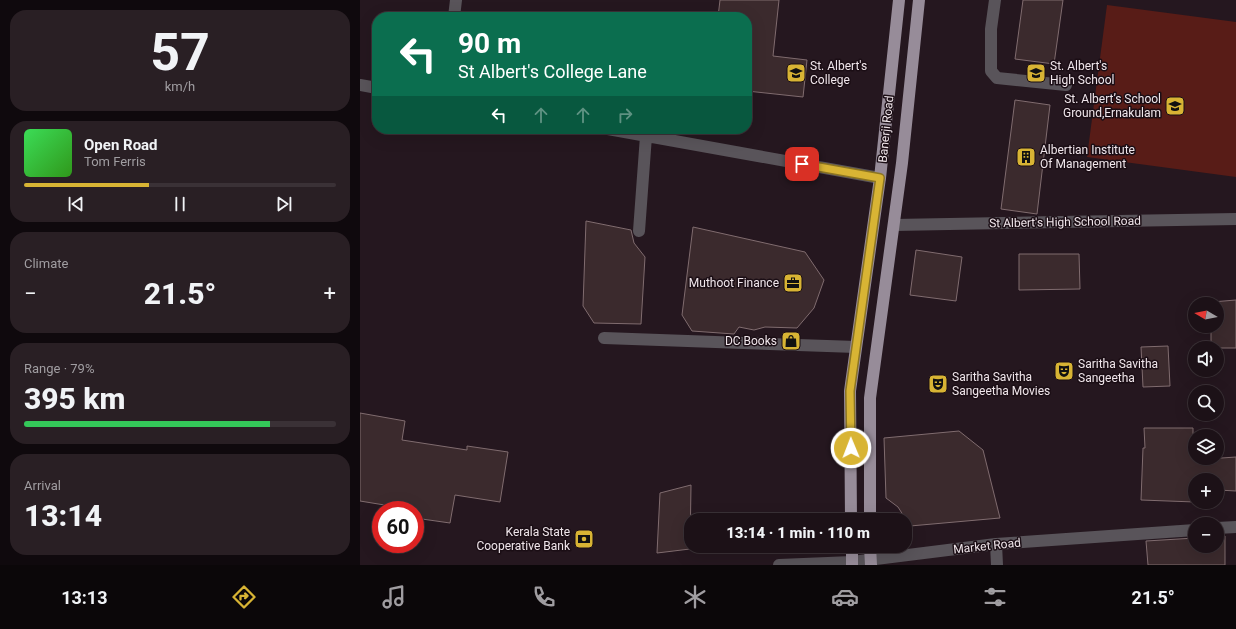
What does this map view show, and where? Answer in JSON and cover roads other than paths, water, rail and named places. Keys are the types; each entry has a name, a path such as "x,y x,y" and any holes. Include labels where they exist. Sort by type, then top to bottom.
{"main road":[{"name":"Banerji Road","path":"851,513 850,391 880,178 899,0"},
{"name":"Banerji Road","path":"870,513 870,398 902,163 919,0"}],"street":[{"path":"455,12 456,0"},
{"path":"995,0 991,30 991,71 997,78 1066,85"},
{"path":"360,85 372,87"},
{"path":"635,134 880,178"},
{"path":"639,231 646,136"},
{"name":"St Albert's High School Road","path":"894,225 1236,219"},
{"path":"604,338 856,347"},
{"path":"1224,528 1236,527"},
{"name":"Market Road","path":"779,565 870,562 996,544 1188,530"},
{"path":"996,544 997,565"}],"place":[{"name":"St. Albert's College","path":"796,73"},
{"name":"St. Albert's High School","path":"1036,73"},
{"name":"St. Albert’s School Ground,Ernakulam","path":"1175,106"},
{"name":"Albertian Institute Of Management","path":"1026,157"},
{"name":"Muthoot Finance","path":"793,283"},
{"name":"DC Books","path":"791,341"},
{"name":"Saritha Savitha Sangeetha","path":"1064,371"},
{"name":"Saritha Savitha Sangeetha Movies","path":"938,384"},
{"name":"Kerala State Cooperative Bank","path":"584,539"}]}
